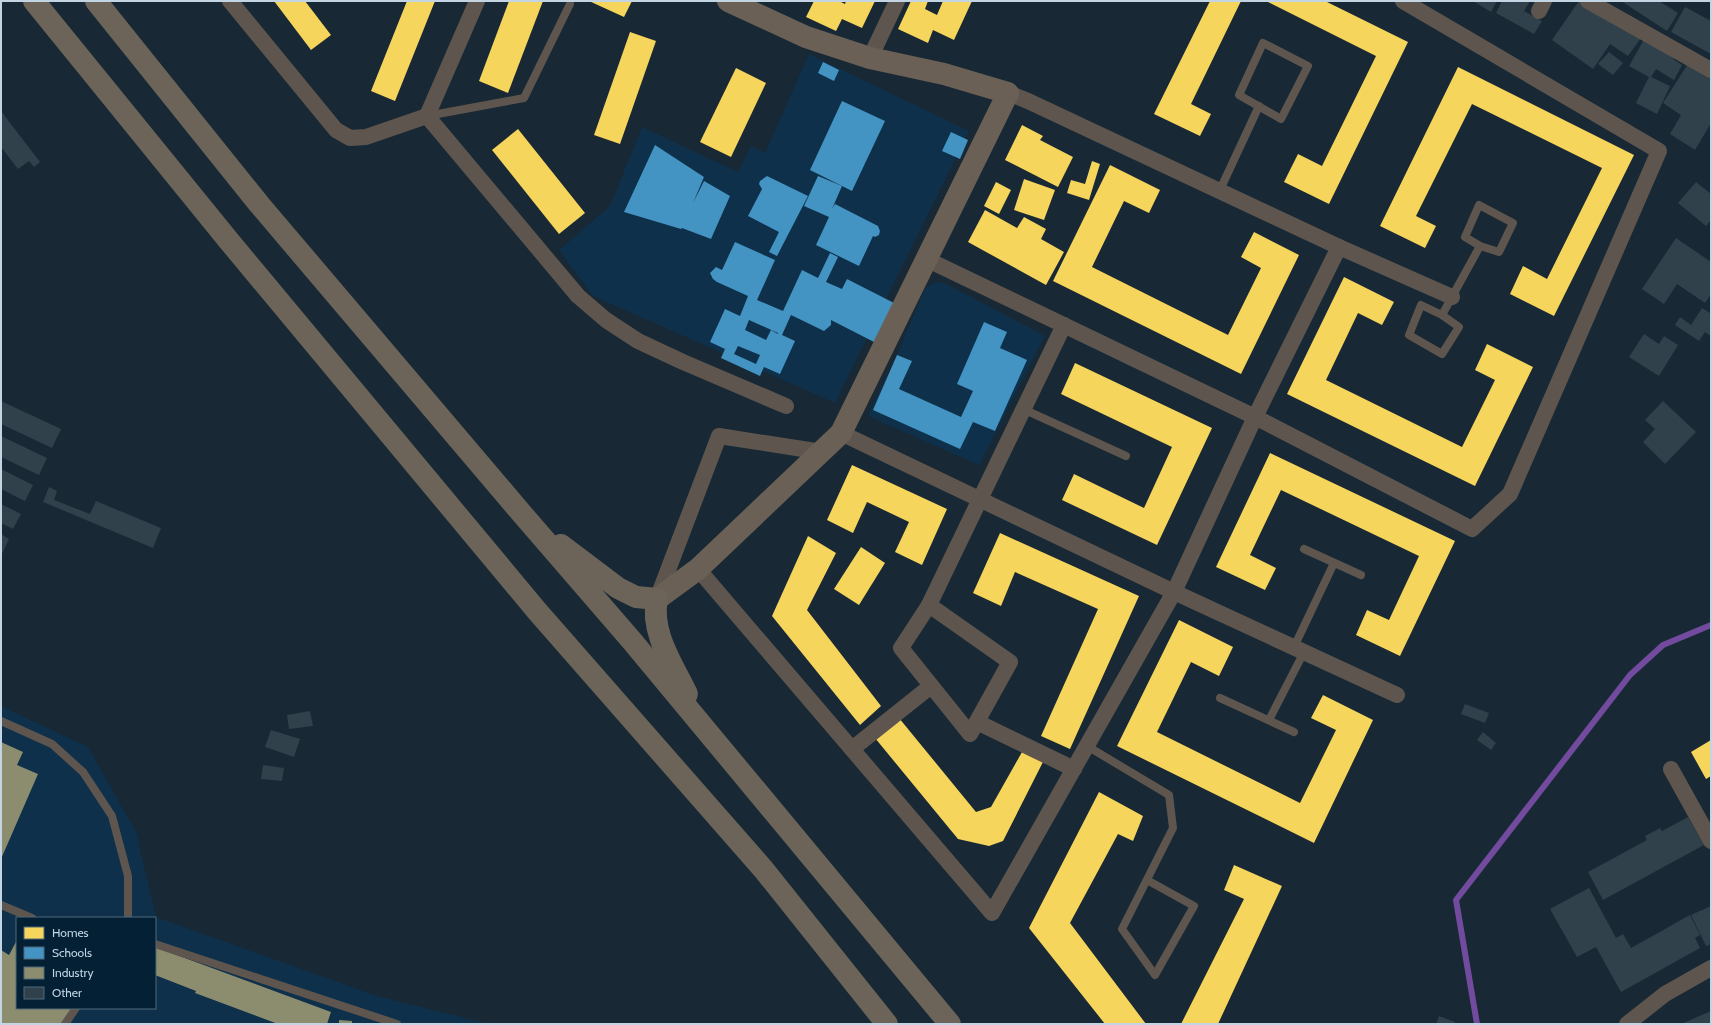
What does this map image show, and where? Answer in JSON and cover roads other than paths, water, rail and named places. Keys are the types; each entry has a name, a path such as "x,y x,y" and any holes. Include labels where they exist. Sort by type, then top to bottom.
{"highway":[{"path":"34,1 234,247 512,581 764,870 887,1024"},
{"path":"96,1 260,204 523,515 632,641 950,1024"},
{"path":"523,515 618,588 636,598 658,599 655,611 656,623 662,642 705,729"}],"street":[{"path":"230,1 336,130 350,138 366,137 427,116 477,1"},
{"path":"728,1 806,37 870,58 944,74 1008,93 1028,101 1219,192 1452,297"},
{"path":"870,58 897,1"},
{"path":"1588,1 1711,70"},
{"path":"926,259 1255,417 1472,529 1510,494 1660,151 1408,2"},
{"path":"658,599 698,569 822,452 841,432 1008,93"},
{"path":"427,116 578,296 606,320 638,341 786,406"},
{"path":"698,569 992,913 1174,592 1255,417 1339,247"},
{"path":"929,606 1010,662 970,734 902,648 929,606 1064,325"},
{"path":"841,432 1174,592 1397,695"},
{"path":"658,599 720,436 822,452"},
{"path":"852,749 931,686"},
{"path":"977,722 1074,769"},
{"path":"1671,769 1711,841"},
{"path":"1627,1024 1665,994 1711,968"}],"lane":[{"path":"427,116 524,98 570,4"},
{"path":"1263,43 1308,66 1281,119 1259,106 1239,95 1263,43"},
{"path":"1219,192 1259,106"},
{"path":"1479,205 1514,223 1499,252 1480,246 1465,237 1479,205"},
{"path":"1442,315 1480,246"},
{"path":"1421,305 1442,315 1459,326 1442,354 1408,335 1421,305"},
{"path":"1023,410 1126,456"},
{"path":"1304,549 1361,575"},
{"path":"1269,720 1334,563"},
{"path":"1220,698 1294,732"},
{"path":"1,721 52,744 83,772 112,816 128,876 128,917"},
{"path":"1087,746 1169,795 1173,828 1122,929 1154,974 1194,906 1147,880"},
{"path":"1,905 30,917"},
{"path":"156,944 397,1024"},
{"path":"65,1024 75,1009"}],"waterway":[{"path":"1477,1024 1456,900 1630,675 1663,645 1711,625"}]}
